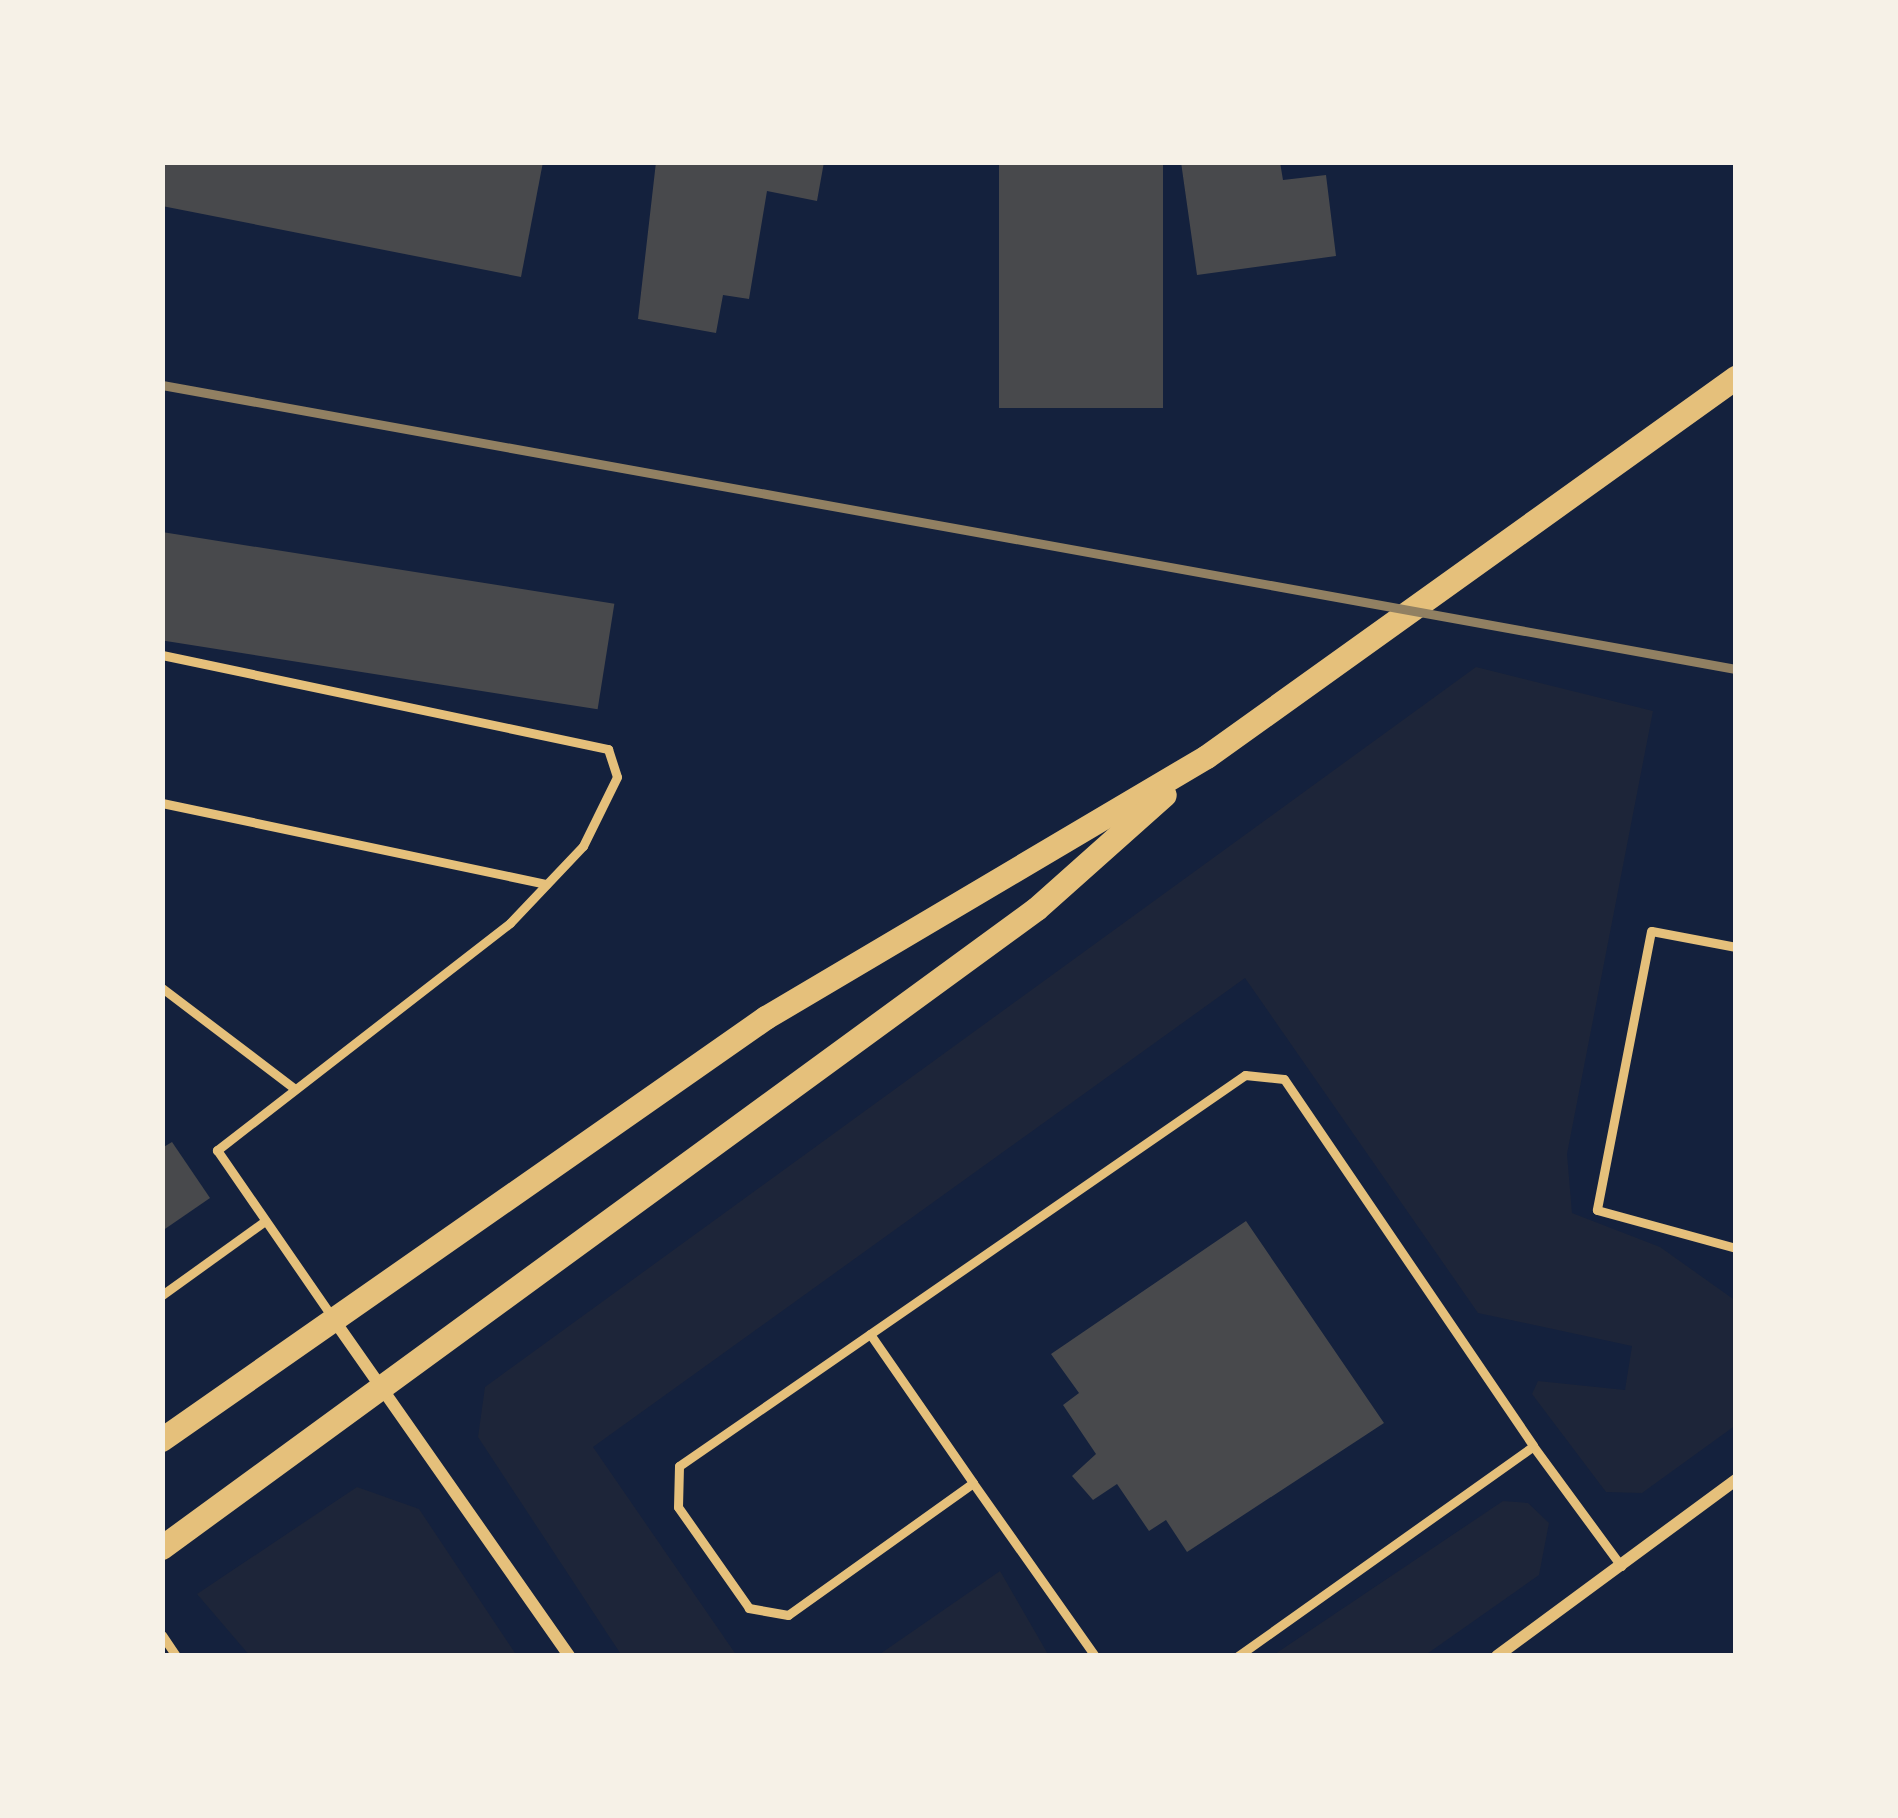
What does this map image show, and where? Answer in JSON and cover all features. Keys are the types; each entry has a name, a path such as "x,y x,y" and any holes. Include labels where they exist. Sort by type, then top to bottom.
{"main road":[{"path":"162,1440 766,1018 1207,757 1736,378"},
{"path":"162,1548 1037,909 1207,757"}],"street":[{"path":"334,1320 569,1656"},
{"path":"1497,1656 1736,1480"}],"lane":[{"path":"162,655 608,749 617,777 584,846 547,884 217,1150 334,1320"},
{"path":"162,803 547,884"},
{"path":"1736,947 1651,931 1597,1210 1736,1248"},
{"path":"162,988 295,1089"},
{"path":"974,1483 788,1615 749,1608 678,1507 679,1466 1245,1075 1284,1079 1533,1446 1622,1568"},
{"path":"162,1295 266,1221"},
{"path":"869,1334 1095,1656"},
{"path":"1238,1656 1533,1446"},
{"path":"162,1635 176,1656"}],"shaded area":[{"path":"1476,667 1653,711 1567,1154 1572,1213 1660,1247 1736,1301 1736,1425 1642,1493 1606,1492 1532,1394 1538,1381 1625,1390 1632,1346 1478,1313 1245,978 593,1447 737,1656 622,1656 478,1437 485,1387"},
{"path":"357,1487 419,1509 517,1656 250,1656 197,1594"},
{"path":"1503,1501 1528,1503 1549,1523 1539,1575 1424,1656 1272,1656"},
{"path":"1000,1571 1049,1656 877,1656"}],"building":[{"path":"162,162 543,162 521,277 162,206"},
{"path":"656,162 824,162 817,201 767,191 749,299 723,295 716,333 638,319"},
{"path":"999,162 1163,162 1163,408 999,408"},
{"path":"1181,162 1280,162 1283,180 1326,175 1336,256 1197,275"},
{"path":"162,532 614,604 598,709 162,640"},
{"path":"172,1142 210,1198 162,1231 162,1148"},
{"path":"1246,1221 1384,1423 1187,1552 1166,1520 1149,1531 1117,1484 1093,1500 1072,1476 1096,1454 1063,1405 1079,1393 1051,1354"}],"railway":[{"path":"162,385 1736,669"}]}
